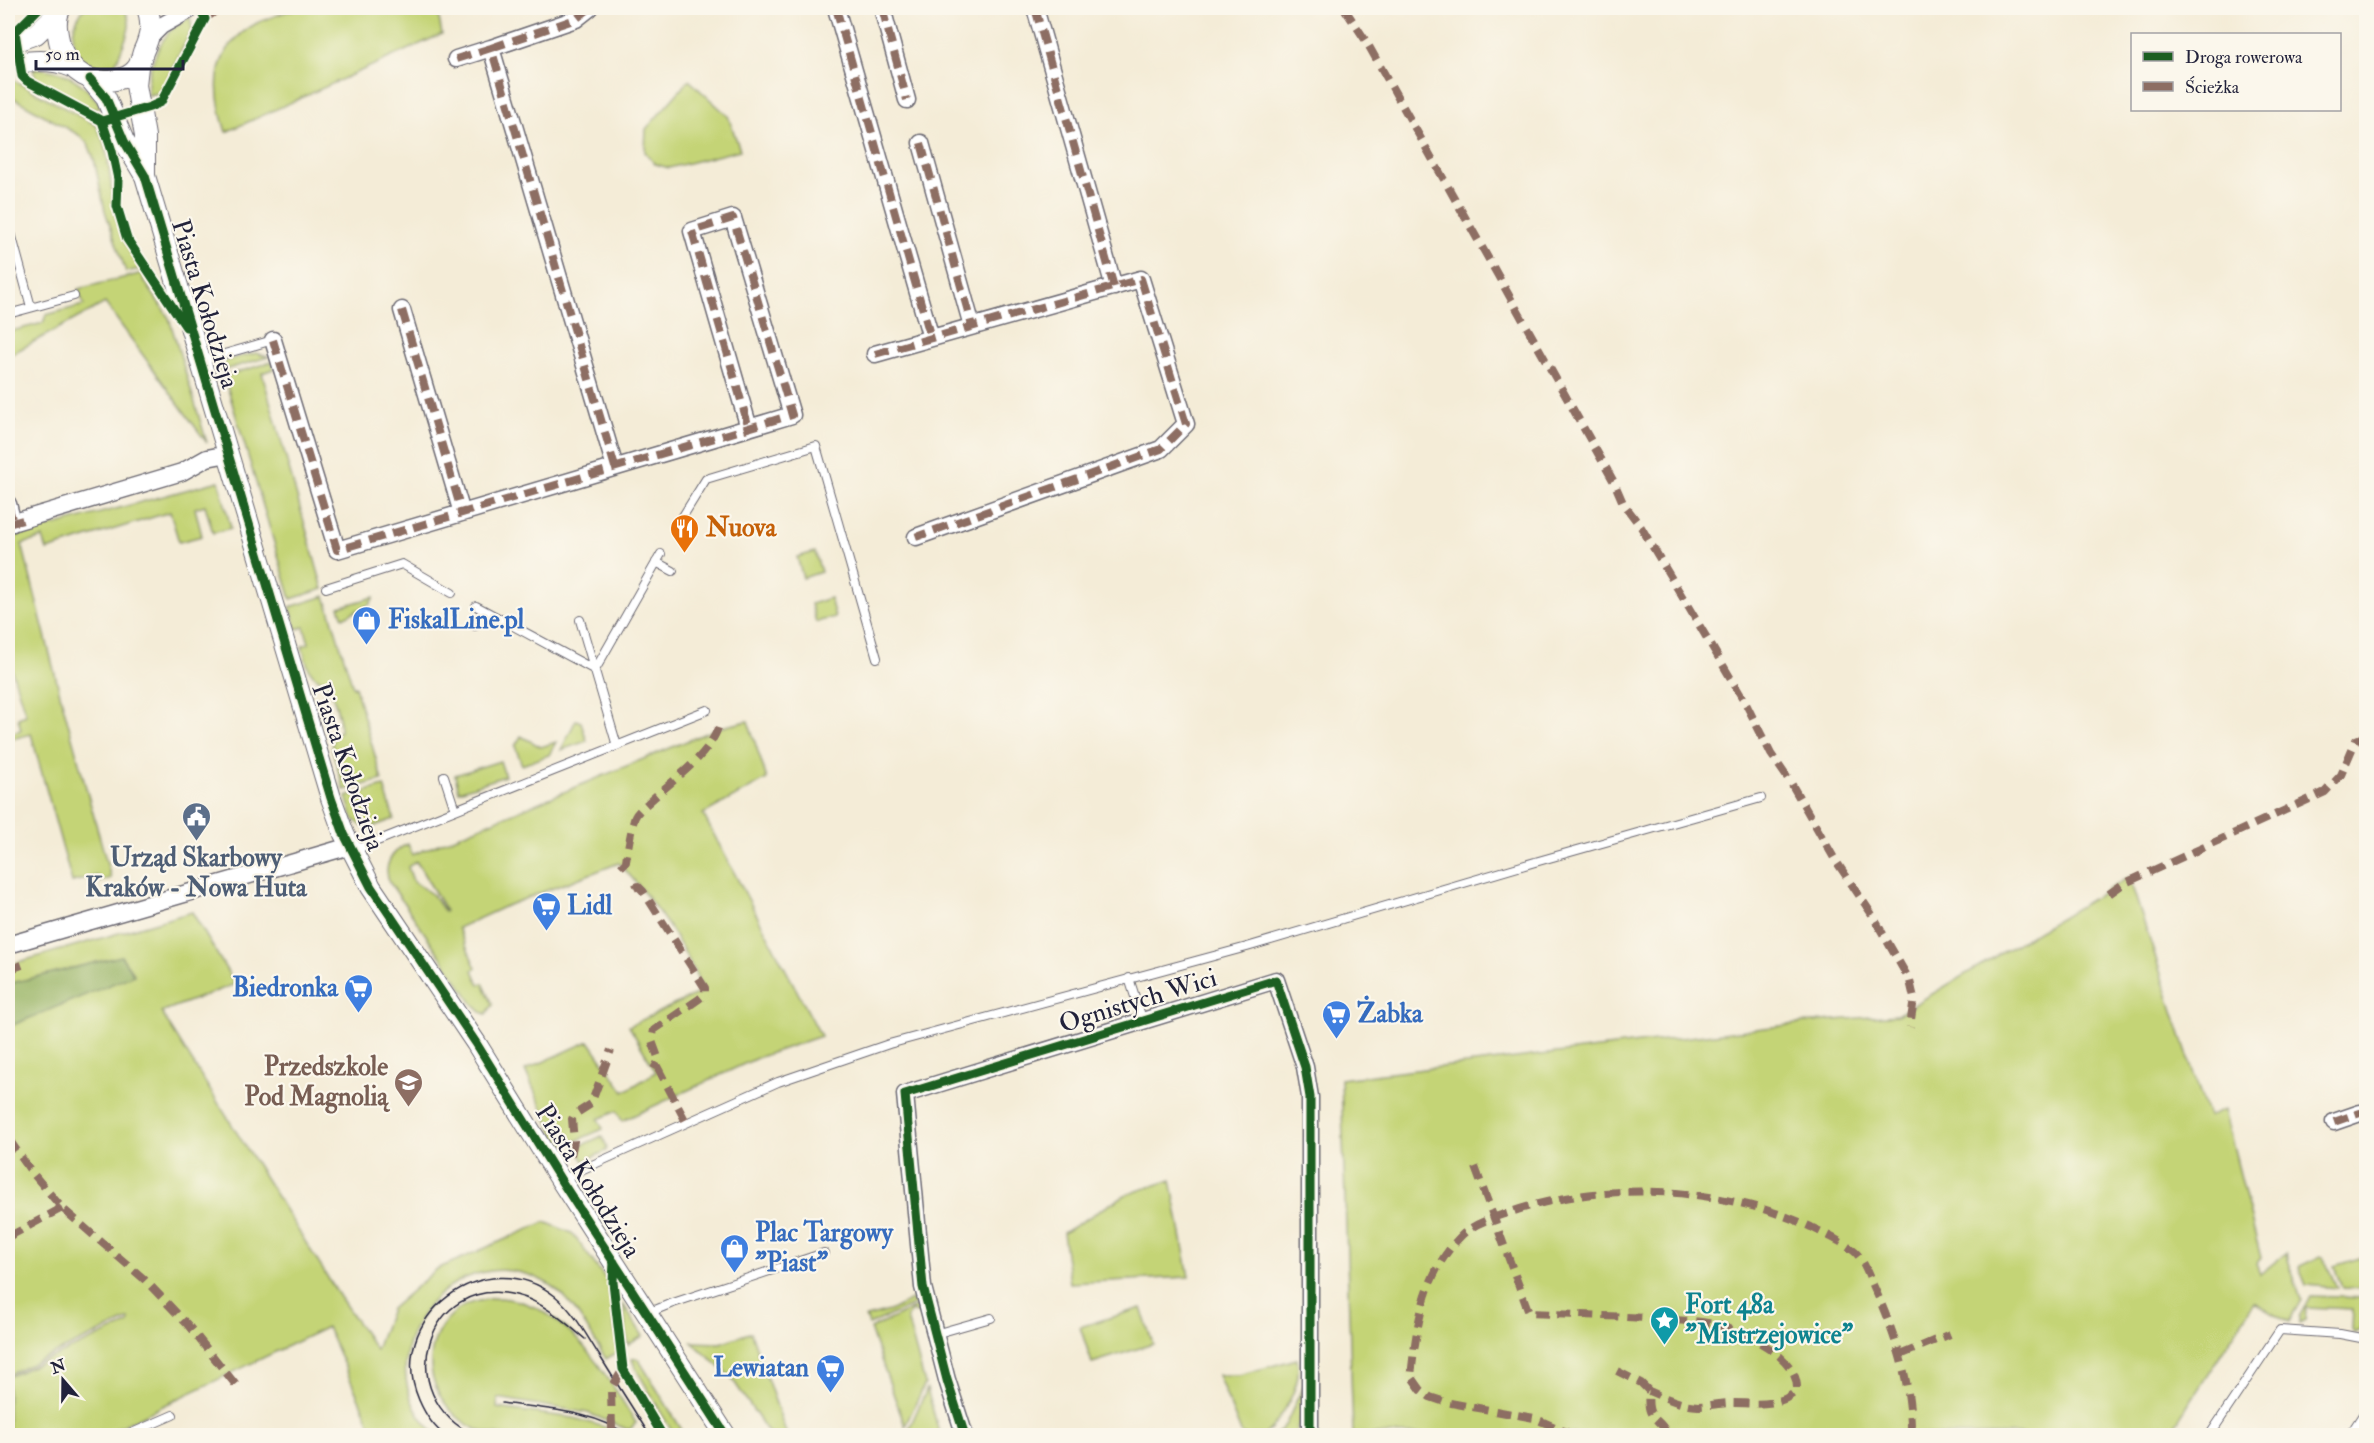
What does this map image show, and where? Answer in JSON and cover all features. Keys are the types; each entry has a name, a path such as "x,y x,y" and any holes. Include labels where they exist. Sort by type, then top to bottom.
{"street":[{"path":"90,79 110,81 119,79 138,67 149,38 151,22 147,8"},
{"path":"149,38 161,26 193,8"},
{"path":"456,59 576,19 590,8"},
{"path":"836,8 931,338"},
{"path":"882,8 907,100"},
{"path":"1035,8 1114,287"},
{"path":"8,44 36,34 60,10"},
{"path":"60,10 57,23 59,44 63,56 72,67"},
{"path":"491,48 615,468"},
{"path":"8,64 44,61 72,67"},
{"name":"Piasta Kołodzieja","path":"72,67 90,79 106,98 124,141 145,176 331,798 351,849 371,886 476,1043 562,1182 726,1436"},
{"name":"Piasta Kołodzieja","path":"138,67 136,85 145,136 145,176"},
{"path":"921,143 972,326"},
{"path":"273,340 337,550 615,468 749,428 792,415 733,218 692,231 749,428"},
{"path":"875,354 1141,279 1186,424 1161,449 916,537"},
{"path":"402,310 462,513"},
{"path":"8,504 10,524 182,472 207,458 228,454"},
{"path":"8,945 351,849"},
{"name":"Ognistych Wici","path":"966,1436 947,1380 922,1276 905,1094 1276,980 1302,1056 1311,1097 1309,1299 1314,1434"},
{"path":"2334,1122 2367,1113"}],"lane":[{"path":"8,222 31,307"},
{"path":"8,314 74,296"},
{"path":"200,361 273,340"},
{"path":"675,530 706,479 816,446 877,657"},
{"path":"595,670 658,558 673,571"},
{"path":"326,588 402,564 452,593"},
{"path":"475,626 480,609 595,670"},
{"path":"580,620 617,746"},
{"path":"351,849 707,710"},
{"path":"444,776 455,810"},
{"path":"562,1182 581,1170 778,1082 888,1044 1246,947 1761,798"},
{"path":"1129,978 1143,1022"},
{"path":"648,1313 824,1253"},
{"path":"935,1334 992,1318"},
{"path":"2209,1436 2280,1330 2340,1334 2367,1339"},
{"path":"2349,1436 2367,1410"},
{"path":"125,1436 173,1415"}],"green space":[{"path":"85,8 123,8 126,13 129,23 128,32 114,65 102,68 92,66 77,52 74,31 77,19"},
{"path":"297,8 437,8 442,34 226,132 218,100 217,84 223,57 242,33 257,23"},
{"path":"190,17 192,29 163,87 158,93 148,95 150,70 160,45 170,31"},
{"path":"33,68 65,74 81,84 103,108 90,109 38,81"},
{"path":"8,77 96,125 107,156 113,203 119,228 140,269 126,272 105,211 94,159 88,144 79,135 8,95"},
{"path":"689,80 728,116 740,150 669,168 655,164 645,152 646,129"},
{"path":"143,273 143,279 169,318 207,443 105,303 8,356 8,332 43,323 46,315 84,305 78,289"},
{"path":"256,353 268,357 214,373 226,361"},
{"path":"272,362 273,369 262,373 323,589 291,599 224,376"},
{"path":"219,481 231,528 213,533 205,505 195,508 202,536 179,542 170,512 47,550 43,538 22,544 60,694 111,878 99,882 97,876 72,882 31,734 8,740 8,734 21,730 18,718 26,715 8,658 8,538"},
{"path":"815,552 821,572 803,578 797,557"},
{"path":"325,596 353,687 355,686 382,780 344,790 332,748 333,735 340,731 336,705 325,681 311,673 302,646 309,643 304,627 297,629 290,607"},
{"path":"374,597 370,604 343,618 339,607"},
{"path":"830,598 835,617 816,622 811,604"},
{"path":"576,720 581,722 587,741 561,750"},
{"path":"748,721 767,779 703,814 821,1036 757,1058 622,1121 617,1111 598,1119 603,1129 560,1148 525,1070 589,1041 624,1092 656,1072 629,1026 703,991 677,939 644,892 619,863 506,906 458,928 476,968 473,970 479,984 483,983 493,1005 486,1014 474,1005 390,883 388,865 393,855 408,844 412,855 718,728","holes":["416,861 446,911 433,895 413,881 408,867"]},
{"path":"521,736 541,747 556,742 549,755 522,765 515,746"},
{"path":"500,761 505,776 459,791 455,775"},
{"path":"384,786 394,819 366,829 353,819 346,797"},
{"path":"2129,877 2208,1117 2224,1110 2261,1258 2256,1264 2260,1274 2286,1253 2301,1300 2289,1322 2254,1302 2169,1435 1353,1434 1341,1079 1822,1021 1897,1015"},
{"path":"192,912 235,984 161,1012 340,1297 376,1350 391,1309 437,1269 545,1222 572,1233 608,1282 618,1352 606,1359 570,1303 550,1285 539,1279 505,1270 473,1275 445,1290 423,1314 409,1342 406,1374 414,1406 437,1435 375,1435 327,1327 103,1435 8,1435 8,1377 129,1323 129,1319 8,1375 8,1027 134,974 121,956 8,984 8,965"},
{"path":"121,956 134,975 8,1027 8,984"},
{"path":"602,1136 607,1147 606,1151 584,1161 576,1148"},
{"path":"1171,1180 1189,1277 1070,1283 1063,1233 1125,1195"},
{"path":"2321,1256 2337,1288 2306,1285 2300,1266"},
{"path":"2366,1256 2366,1289 2342,1288 2334,1266"},
{"path":"2310,1296 2366,1298 2366,1316 2362,1316 2361,1330 2355,1333 2352,1329 2353,1309 2306,1307 2305,1320 2299,1323 2299,1317"},
{"path":"495,1298 519,1301 541,1310 561,1324 596,1361 636,1423 629,1430 588,1413 498,1398 497,1408 574,1418 611,1429 610,1435 504,1436 478,1430 461,1420 448,1408 438,1393 431,1359 434,1342 442,1326 460,1308 470,1303"},
{"path":"911,1300 918,1303 869,1325 866,1317 890,1311"},
{"path":"623,1304 643,1336 628,1345"},
{"path":"918,1306 920,1314 911,1311 907,1318 925,1384 905,1426 870,1329"},
{"path":"1141,1308 1153,1344 1092,1363 1080,1327"},
{"path":"751,1333 787,1435 770,1435 731,1377 692,1342 720,1343"},
{"path":"636,1358 685,1435 674,1435 635,1367 632,1359"},
{"path":"1297,1359 1298,1369 1294,1390 1277,1421 1264,1435 1242,1435 1218,1375 1239,1375"},
{"path":"1303,1386 1303,1410 1295,1435 1275,1436 1286,1424"},
{"path":"927,1389 939,1432 956,1435 911,1435 908,1431"}],"tram line":[{"path":"446,1436 430,1420 419,1400 412,1370 415,1341 428,1317 448,1297 472,1283 500,1278 528,1281 555,1296 569,1309 650,1436"},
{"path":"476,1436 449,1418 433,1394 427,1368 430,1342 441,1319 460,1302 485,1293 516,1295 544,1307 585,1339"},
{"path":"502,1403 584,1416 615,1427 629,1436"}],"marked path":[{"path":"205,19 220,8"},
{"path":"491,48 576,19 590,8"},
{"path":"836,8 931,338"},
{"path":"882,8 907,100"},
{"path":"1035,8 1114,287"},
{"path":"1344,8 1366,41 1614,482 1623,503 1641,527 1746,704 1771,754 1791,783 1834,858 1871,913 1910,981 1914,998 1910,1027"},
{"path":"456,59 491,48 615,467"},
{"path":"921,143 972,326"},
{"path":"273,340 337,550 792,415 733,218 692,231 749,428"},
{"path":"875,354 1141,279 1186,424 1161,449 916,537"},
{"path":"402,310 462,513"},
{"path":"8,504 13,523"},
{"path":"8,524 27,519"},
{"path":"621,867 626,862 636,815 697,759 713,739 718,728"},
{"path":"2109,894 2123,884 2325,792 2341,775 2356,740 2366,736"},
{"path":"634,888 638,886 643,891 705,988 705,994 699,999 654,1030 652,1041 659,1060 654,1069"},
{"path":"8,970 22,965"},
{"path":"571,1155 574,1141 572,1119 574,1115 591,1104 611,1050"},
{"path":"657,1066 686,1122"},
{"path":"2334,1122 2366,1113"},
{"path":"8,1138 30,1170 62,1208 144,1279 187,1324 236,1385"},
{"path":"1475,1167 1529,1313 1694,1321 1725,1327 1767,1346 1779,1356 1789,1366 1795,1377 1797,1390 1783,1400 1775,1402 1698,1406 1679,1403 1649,1391"},
{"path":"1575,1436 1534,1418 1445,1402 1430,1397 1421,1390 1411,1376 1419,1319 1438,1266 1462,1235 1472,1227 1498,1216 1547,1202 1585,1195 1623,1192 1662,1192 1740,1203 1776,1213 1811,1227 1855,1252 1866,1268 1882,1305 1901,1359 1909,1397 1911,1436"},
{"path":"8,1237 62,1208"},
{"path":"1900,1355 1950,1334"},
{"path":"612,1430 611,1389 623,1369"},
{"path":"1617,1371 1641,1383 1649,1391 1649,1409 1665,1429 1667,1436"}],"cycle path":[{"path":"39,8 15,32 22,76 27,81 102,121 161,102 205,19 199,8"},
{"path":"90,79 106,98 124,141 145,176 331,798 344,834 371,887 476,1043 562,1182 726,1436"},
{"path":"102,121 118,179 117,206 127,239 186,327"},
{"path":"965,1436 947,1380 923,1287 905,1094 1276,980 1305,1067 1310,1097 1310,1436"},
{"path":"614,1262 613,1282 623,1369 663,1436"}],"place":[{"name":"Nuova","path":"685,554"},
{"name":"FiskalLine.pl","path":"367,646"},
{"name":"Urząd Skarbowy Kraków - Nowa Huta","path":"196,842"},
{"name":"Lidl","path":"546,932"},
{"name":"Biedronka","path":"359,1014"},
{"name":"Żabka","path":"1336,1040"},
{"name":"Przedszkole Pod Magnolią","path":"409,1108"},
{"name":"Plac Targowy \"Piast\"","path":"734,1274"},
{"name":"Fort 48a \"Mistrzejowice\"","path":"1664,1346"},
{"name":"Lewiatan","path":"830,1394"}]}
